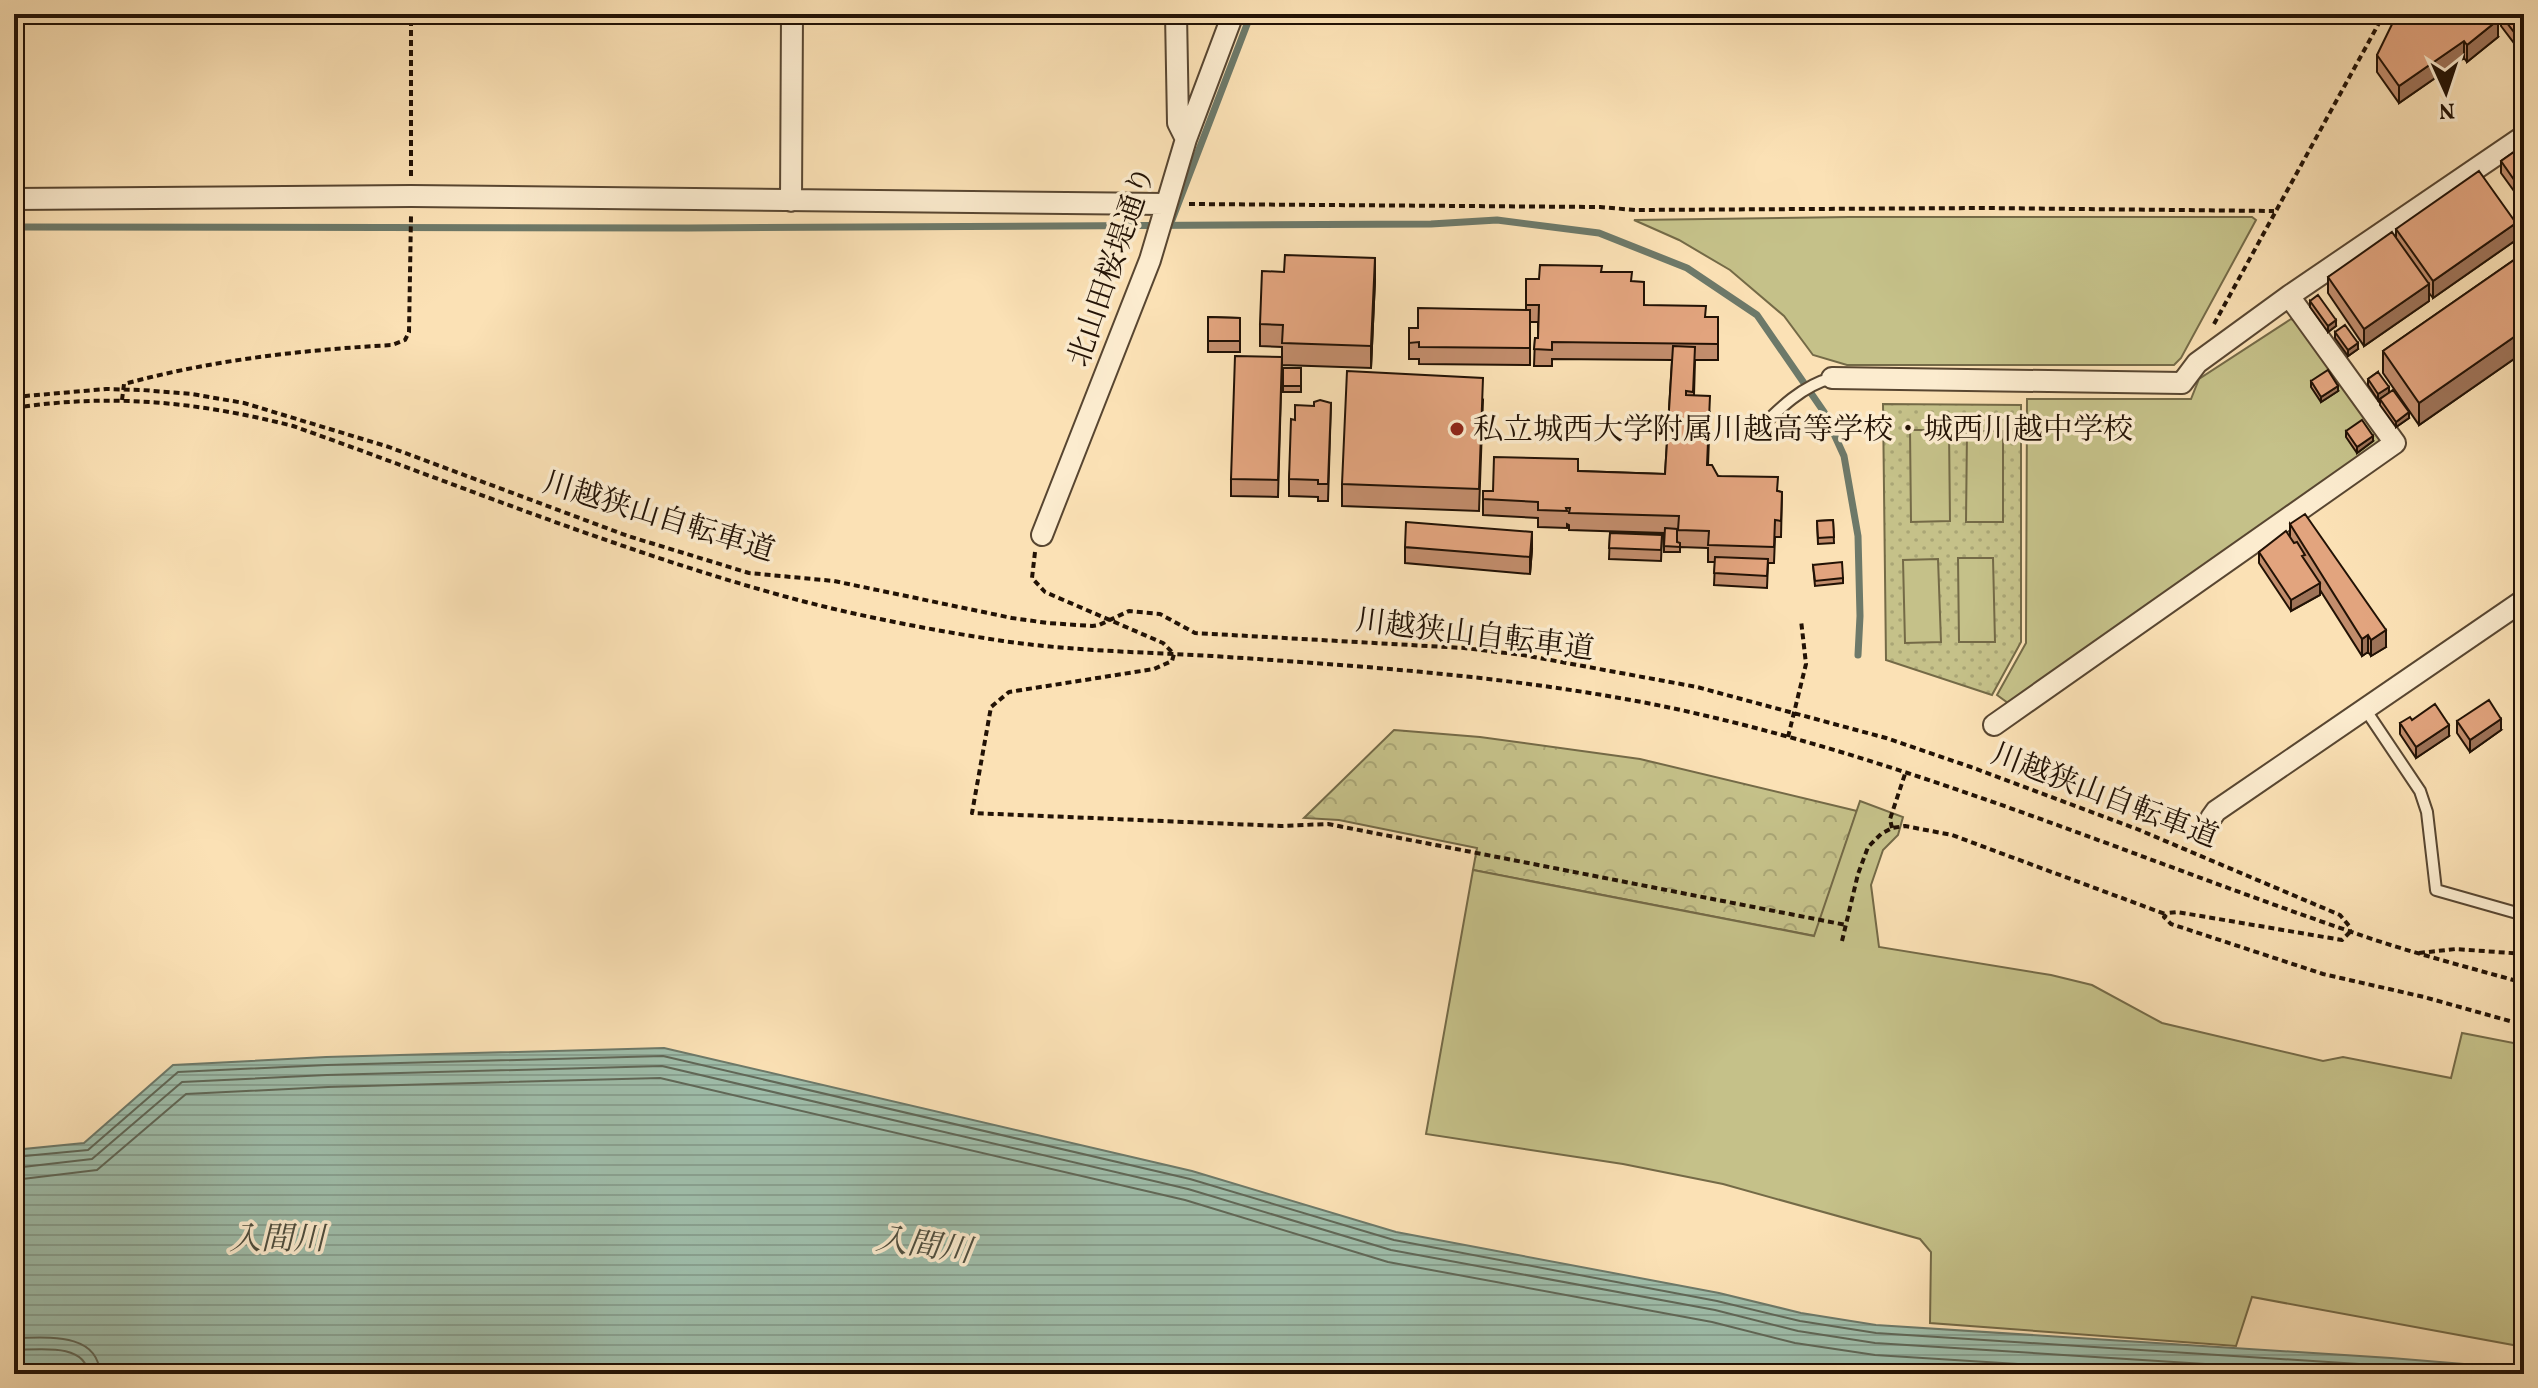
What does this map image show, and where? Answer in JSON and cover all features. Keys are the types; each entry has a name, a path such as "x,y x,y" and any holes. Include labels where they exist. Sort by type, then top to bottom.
{"street":[{"path":"791,201 792,14"},
{"path":"1176,14 1178,123 1186,139"},
{"name":"北山田桜堤通り","path":"1042,535 1150,260 1186,139 1233,14"},
{"path":"1827,379 2182,383 2197,363 2289,296 2524,136"},
{"path":"14,199 411,204 791,201 1165,204"},
{"path":"1994,725 2395,443 2289,296"},
{"path":"2211,818 2216,811 2524,600"}],"lane":[{"path":"1756,432 1785,402 1827,379"},
{"path":"2365,709 2420,791 2427,812 2436,890 2524,915"}],"path":[{"path":"122,400 124,384 174,370 298,351 392,345 405,340 409,332 411,241 411,14"},
{"path":"2214,323 2384,14"},
{"path":"1165,204 1635,210 1999,208 2274,211"},
{"name":"川越狭山自転車道","path":"14,397 122,389 192,394 244,403 389,447 628,536 749,573 834,581 1048,623 1092,626 1129,611 1160,614 1195,633 1390,643 1523,655 1697,687 1900,743 2137,829 2340,915 2350,927 2350,932"},
{"path":"14,408 122,400 197,405 293,426 593,536 787,597 1006,642 1502,679 1653,704 1788,737 1906,771 2350,932 2524,983"},
{"path":"1042,535 1032,566 1032,578 1037,586 1163,643 1174,654"},
{"path":"1788,737 1806,664 1801,620"},
{"path":"1174,654 1172,661 1154,669 1009,692 991,707 972,813 1281,826 1328,824 1846,925"},
{"path":"1892,828 1890,819 1906,771"},
{"path":"1842,941 1858,874 1868,847 1892,828 1920,827 1952,835 2165,914 2177,912 2342,940 2350,932"},
{"path":"2165,914 2164,917 2171,924 2323,974 2424,997 2524,1025"},
{"path":"2417,953 2456,949 2524,954"}],"green space":[{"path":"2252,217 2256,220 2181,358 2174,365 1847,365 1813,355 1784,316 1730,270 1679,240 1634,220"},
{"path":"2291,319 2301,323 2379,438 2379,446 2008,703 1997,695 2026,643 2027,399 2191,399 2199,379"},
{"path":"1883,404 2021,405 2021,642 1992,695 1886,660"},
{"path":"1910,430 1949,430 1950,521 1911,522"},
{"path":"1967,431 2003,431 2003,522 1966,522"},
{"path":"1958,558 1993,558 1995,642 1959,642"},
{"path":"1938,559 1941,642 1905,643 1903,560"},
{"path":"1394,730 1480,737 1640,759 1857,811 1815,936 1473,870 1477,848 1339,820 1304,818"},
{"path":"1860,801 1903,817 1898,835 1883,850 1871,885 1879,947 2051,975 2092,985 2162,1023 2323,1061 2343,1057 2451,1078 2462,1033 2524,1045 2524,1347 2252,1297 2236,1346 1930,1323 1931,1252 1920,1239 1723,1184 1623,1164 1426,1134 1473,870 1814,936"}],"water":[{"name":"入間川","path":"664,1048 1192,1171 1396,1232 1719,1293 1801,1313 1876,1325 2391,1358 2524,1369 2524,1374 679,1374 180,1372 14,1368 14,1150 84,1143 173,1065 326,1057"}],"building":[{"path":"2397,14 2494,14 2498,20 2467,45 2464,41 2399,86 2377,55"},
{"path":"2503,14 2524,14 2524,31 2517,36"},
{"path":"2524,145 2524,194 2501,161"},
{"path":"2479,171 2516,223 2433,281 2396,229"},
{"path":"2392,232 2429,284 2364,329 2328,277"},
{"path":"2524,253 2524,330 2419,403 2383,351"},
{"path":"1285,255 1375,258 1371,346 1282,343 1283,325 1260,324 1262,271 1284,272"},
{"path":"1540,265 1602,266 1601,272 1632,272 1631,281 1644,282 1644,305 1706,306 1705,317 1718,317 1718,344 1552,342 1552,350 1534,349 1535,338 1538,338 1539,305 1526,305 1526,279 1539,279"},
{"path":"2318,295 2336,320 2328,326 2310,301"},
{"path":"1418,308 1530,310 1530,348 1419,347 1419,342 1409,343 1409,328 1418,328"},
{"path":"1208,317 1240,318 1240,341 1208,341"},
{"path":"2345,325 2358,343 2348,350 2335,332"},
{"path":"1673,346 1695,347 1693,392 1686,391 1686,395 1710,396 1707,465 1712,465 1718,476 1778,477 1777,491 1782,492 1781,521 1775,520 1774,547 1708,545 1709,531 1678,530 1679,516 1569,513 1570,508 1566,508 1567,511 1538,510 1538,502 1483,499 1483,491 1493,491 1494,457 1578,459 1578,471 1665,474"},
{"path":"1235,356 1282,357 1278,480 1231,479"},
{"path":"1283,368 1301,368 1301,386 1283,386"},
{"path":"2328,370 2338,386 2321,397 2311,381"},
{"path":"1347,371 1483,378 1479,489 1342,484"},
{"path":"2378,372 2389,387 2378,394 2368,379"},
{"path":"2393,390 2409,412 2396,422 2380,399"},
{"path":"1314,402 1331,403 1328,484 1318,484 1318,480 1289,479 1291,419 1295,420 1295,405 1314,406"},
{"path":"2362,420 2373,436 2357,447 2346,431"},
{"path":"2305,514 2386,630 2371,640 2368,635 2362,639 2290,524"},
{"path":"1833,520 1834,537 1818,538 1817,521"},
{"path":"1406,522 1532,532 1530,557 1405,547"},
{"path":"1665,528 1677,529 1680,547 1664,546"},
{"path":"2286,531 2294,543 2297,542 2305,555 2302,556 2320,583 2291,600 2259,552"},
{"path":"1610,533 1662,535 1661,550 1609,548"},
{"path":"1715,557 1768,559 1767,576 1714,573"},
{"path":"1842,562 1843,578 1815,581 1813,565"},
{"path":"2489,700 2501,719 2470,740 2457,721"},
{"path":"2435,704 2449,725 2416,747 2400,723 2410,717 2412,720"}],"waterway":[{"path":"1170,225 1251,14"},
{"path":"14,227 688,228 1431,224 1497,220 1599,233 1687,268 1757,315 1824,412 1844,456 1858,536 1858,655"}],"place":[{"name":"私立城西大学附属川越高等学校・城西川越中学校","path":"1457,429"}]}
